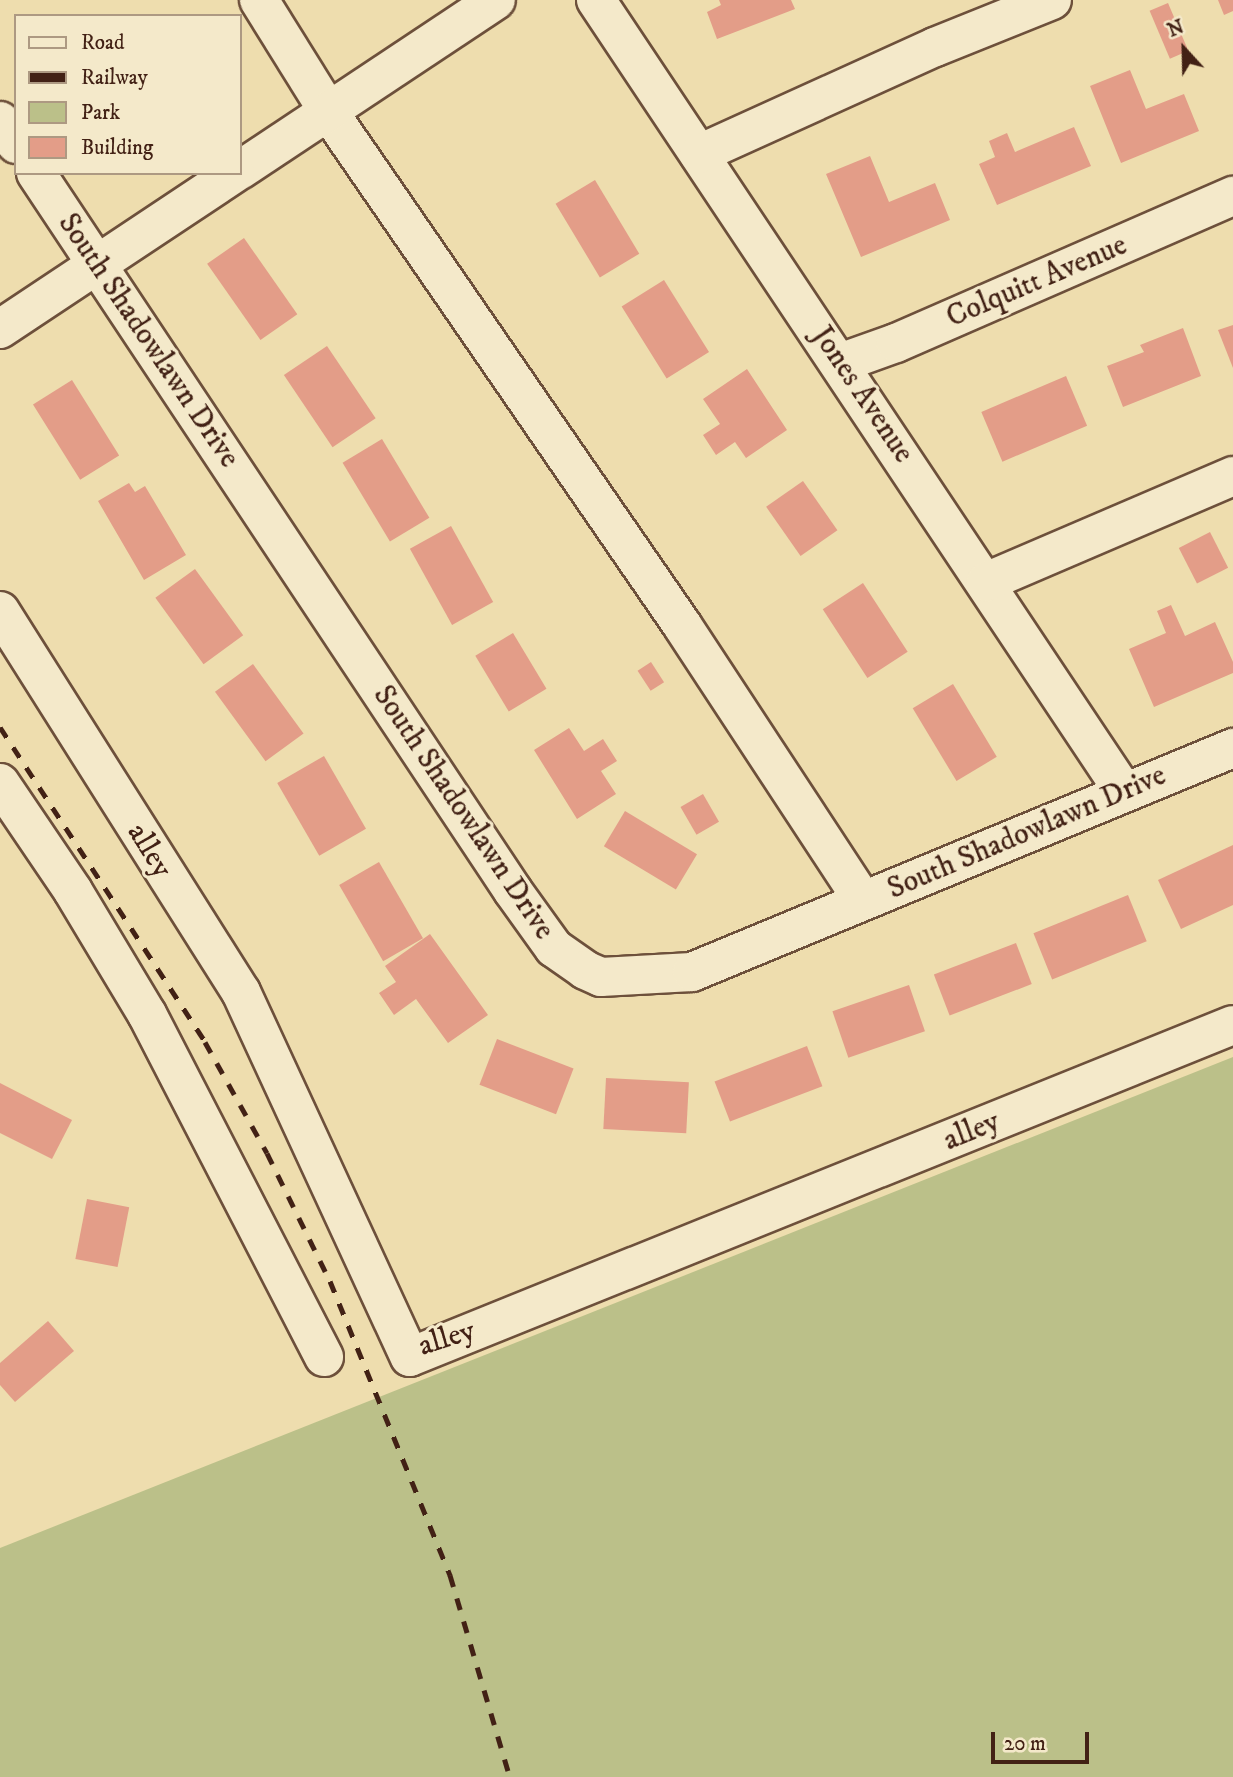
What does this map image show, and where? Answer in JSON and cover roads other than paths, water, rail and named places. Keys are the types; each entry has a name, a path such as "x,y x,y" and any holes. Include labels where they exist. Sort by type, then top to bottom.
{"street":[{"path":"259,0 328,111 682,625 863,901"},
{"path":"242,169 496,0"},
{"name":"Jones Avenue","path":"596,0 1124,792"},
{"path":"699,154 934,47 1052,0"},
{"path":"0,121 14,141"},
{"name":"South Shadowlawn Drive","path":"37,175 554,948 601,977 692,972 1233,748"},
{"path":"0,329 232,175"},
{"name":"Colquitt Avenue","path":"840,363 895,343 1233,197"},
{"path":"986,582 1233,476"},
{"name":"alley","path":"0,611 241,992 410,1357 1233,1025"},
{"path":"0,783 73,891 147,1014 324,1357"}],"railway":[{"path":"0,727 205,1042 267,1153 330,1281 450,1575 510,1777"}]}
